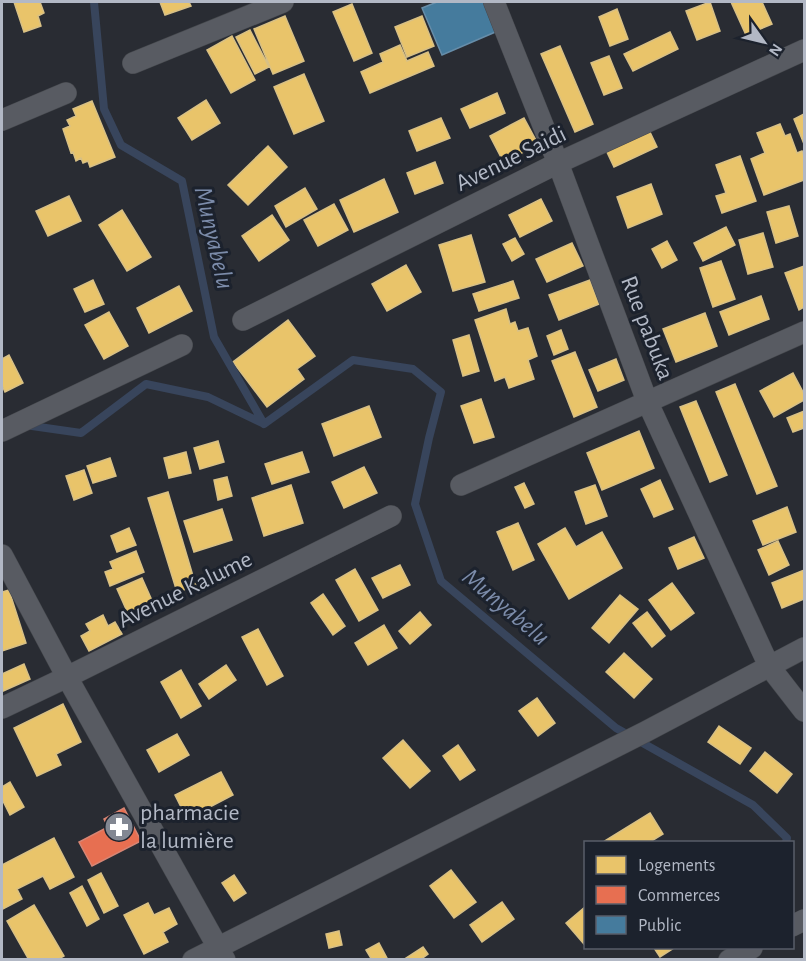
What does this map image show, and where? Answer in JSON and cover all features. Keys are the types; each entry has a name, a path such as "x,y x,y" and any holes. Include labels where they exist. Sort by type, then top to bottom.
{"street":[{"path":"133,63 284,2"},
{"name":"Rue pabuka","path":"494,2 558,163 647,401 769,666 804,711"},
{"name":"Avenue Saidi","path":"243,320 558,163 804,50"},
{"path":"2,120 66,93"},
{"path":"461,485 804,332"},
{"path":"2,431 182,345"},
{"name":"Avenue Kalume","path":"2,708 391,516"},
{"path":"2,555 222,953"},
{"path":"193,960 222,953 804,648"},
{"path":"729,960 750,949"}],"building: Logements":[{"path":"14,2 40,2 44,13 38,16 41,26 24,32"},
{"path":"160,2 189,2 191,6 165,15"},
{"path":"710,2 720,31 697,40 686,11"},
{"path":"731,2 762,2 772,24 746,35"},
{"path":"352,4 372,53 354,61 333,12"},
{"path":"617,9 628,39 610,46 599,17"},
{"path":"285,16 304,61 273,74 254,29"},
{"path":"422,16 434,46 407,57 395,27"},
{"path":"250,30 269,67 255,74 236,37"},
{"path":"670,32 678,49 633,71 624,54"},
{"path":"232,36 255,80 231,93 207,50"},
{"path":"400,45 407,61 428,52 434,66 370,93 361,72 383,62 380,54"},
{"path":"560,46 593,124 575,132 541,54"},
{"path":"609,56 622,88 604,95 591,63"},
{"path":"304,74 324,121 294,134 274,87"},
{"path":"497,93 505,113 470,128 461,109"},
{"path":"206,100 220,123 192,140 178,118"},
{"path":"92,101 115,157 90,167 88,161 83,163 81,158 76,161 63,129 70,126 67,120 76,116 73,109"},
{"path":"804,114 804,144 794,119"},
{"path":"441,118 450,138 417,151 409,131"},
{"path":"524,118 538,144 504,163 490,136"},
{"path":"780,124 785,136 790,134 797,153 802,151 804,180 764,195 751,159 765,153 757,133"},
{"path":"649,130 657,147 614,167 606,150"},
{"path":"268,146 287,167 248,205 228,185"},
{"path":"740,156 756,201 722,213 716,196 726,193 716,165"},
{"path":"435,162 443,183 415,194 407,173"},
{"path":"384,179 398,212 354,232 340,200"},
{"path":"651,184 662,214 628,228 617,197"},
{"path":"305,188 317,209 286,227 275,206"},
{"path":"69,196 81,221 48,236 36,211"},
{"path":"541,199 552,221 520,237 509,215"},
{"path":"334,204 348,230 318,246 304,220"},
{"path":"789,206 798,236 776,243 767,212"},
{"path":"122,210 151,257 127,271 99,225"},
{"path":"272,215 289,240 259,261 242,236"},
{"path":"726,227 735,245 703,261 694,243"},
{"path":"763,233 773,267 748,274 739,240"},
{"path":"471,235 485,282 453,291 439,245"},
{"path":"515,238 524,254 512,261 503,244"},
{"path":"667,241 677,260 662,268 652,249"},
{"path":"572,243 583,266 547,282 536,259"},
{"path":"721,261 735,299 713,307 700,268"},
{"path":"406,265 421,292 387,311 372,284"},
{"path":"804,266 804,307 799,310 785,273"},
{"path":"93,280 104,304 85,312 74,289"},
{"path":"590,280 599,304 559,320 549,295"},
{"path":"513,281 519,298 479,311 473,294"},
{"path":"179,286 192,311 149,333 137,308"},
{"path":"761,296 769,319 729,335 720,312"},
{"path":"506,309 510,324 515,322 518,331 528,328 537,356 528,360 534,379 509,388 505,377 495,381 475,320"},
{"path":"109,312 128,346 104,359 85,325"},
{"path":"705,313 717,346 676,362 663,329"},
{"path":"288,320 315,356 297,369 304,379 267,407 233,362"},
{"path":"561,330 568,349 554,355 547,336"},
{"path":"469,335 479,371 463,376 453,340"},
{"path":"575,352 597,407 574,417 552,361"},
{"path":"9,355 23,383 5,392 2,385 2,359"},
{"path":"616,359 624,380 598,391 589,370"},
{"path":"793,373 804,394 804,400 774,417 760,391"},
{"path":"735,384 777,486 757,494 716,392"},
{"path":"481,399 494,437 474,443 461,406"},
{"path":"696,401 727,475 710,482 680,407"},
{"path":"369,406 381,437 334,456 322,424"},
{"path":"804,411 804,428 793,432 787,418"},
{"path":"639,431 654,468 602,490 587,453"},
{"path":"218,441 224,462 200,469 194,448"},
{"path":"186,452 191,473 169,478 164,458"},
{"path":"302,452 309,472 272,484 265,464"},
{"path":"110,458 116,476 93,483 87,466"},
{"path":"364,467 377,493 344,508 332,482"},
{"path":"84,470 92,493 74,500 66,476"},
{"path":"227,477 232,496 218,500 214,480"},
{"path":"660,480 673,509 654,517 641,489"},
{"path":"524,483 534,504 525,508 515,487"},
{"path":"291,485 303,523 264,536 252,498"},
{"path":"595,485 607,516 586,524 575,492"},
{"path":"168,492 196,586 177,592 148,498"},
{"path":"787,507 796,532 763,545 753,521"},
{"path":"222,509 232,540 194,552 184,521"},
{"path":"518,523 534,560 513,570 497,532"},
{"path":"129,528 136,545 117,552 111,536"},
{"path":"565,528 576,547 602,532 622,568 569,599 538,544"},
{"path":"694,537 704,558 678,569 669,548"},
{"path":"778,541 789,565 769,575 758,550"},
{"path":"136,551 144,572 110,586 105,572 113,569 110,562"},
{"path":"400,565 410,585 383,598 372,578"},
{"path":"355,569 378,610 359,621 336,580"},
{"path":"804,570 804,599 782,608 772,583"},
{"path":"142,578 155,607 130,618 117,589"},
{"path":"672,583 694,613 671,630 649,600"},
{"path":"9,590 26,643 2,651 2,592"},
{"path":"323,594 345,626 333,635 311,603"},
{"path":"620,595 638,609 609,643 592,628"},
{"path":"420,612 431,625 410,644 399,631"},
{"path":"647,612 665,636 652,647 633,623"},
{"path":"103,615 108,626 115,622 122,634 89,651 81,636 90,631 86,624"},
{"path":"384,625 397,648 368,665 355,643"},
{"path":"258,629 283,676 267,685 242,637"},
{"path":"624,653 652,679 634,698 606,672"},
{"path":"24,664 30,679 3,691 2,674"},
{"path":"226,665 236,680 209,699 199,684"},
{"path":"181,670 201,706 181,718 161,682"},
{"path":"537,698 555,723 538,736 519,711"},
{"path":"63,704 81,742 56,754 61,765 37,776 14,728"},
{"path":"719,726 751,748 740,764 708,742"},
{"path":"177,734 189,755 159,772 147,750"},
{"path":"403,740 430,771 410,788 383,758"},
{"path":"458,745 475,770 460,780 443,756"},
{"path":"765,752 792,774 777,793 750,771"},
{"path":"221,772 233,795 187,819 175,795"},
{"path":"10,782 24,807 10,815 2,799 2,787"},
{"path":"650,813 663,834 652,841 605,841"},
{"path":"54,838 74,877 50,889 43,876 17,889 22,899 3,909 2,865"},
{"path":"451,870 476,902 454,918 430,886"},
{"path":"101,873 118,906 104,913 88,880"},
{"path":"234,875 246,893 234,901 222,883"},
{"path":"82,886 99,919 87,926 70,893"},
{"path":"502,902 514,919 482,942 470,925"},
{"path":"148,903 154,915 169,908 177,924 163,932 168,942 144,954 124,915"},
{"path":"34,905 64,956 57,960 29,960 7,921"},
{"path":"584,908 584,944 566,923"},
{"path":"339,931 342,945 329,948 326,934"},
{"path":"379,943 388,960 372,960 366,950"},
{"path":"423,947 428,954 420,960 403,960"},
{"path":"655,949 672,949 660,957"}],"building: Commerces":[{"path":"124,808 141,841 92,866 79,842 108,827 104,819"}],"building: Public":[{"path":"437,2 487,2 500,30 442,55 422,8"}],"waterway":[{"name":"Munyabelu","path":"94,2 104,109 121,145 182,181 214,337 264,424 353,360 413,369 441,392 415,504 441,581 616,728 753,805 787,838 786,841"},
{"path":"25,425 81,433 146,384 208,397 262,423"}],"place":[{"name":"pharmacie la lumière","path":"119,827"}]}
